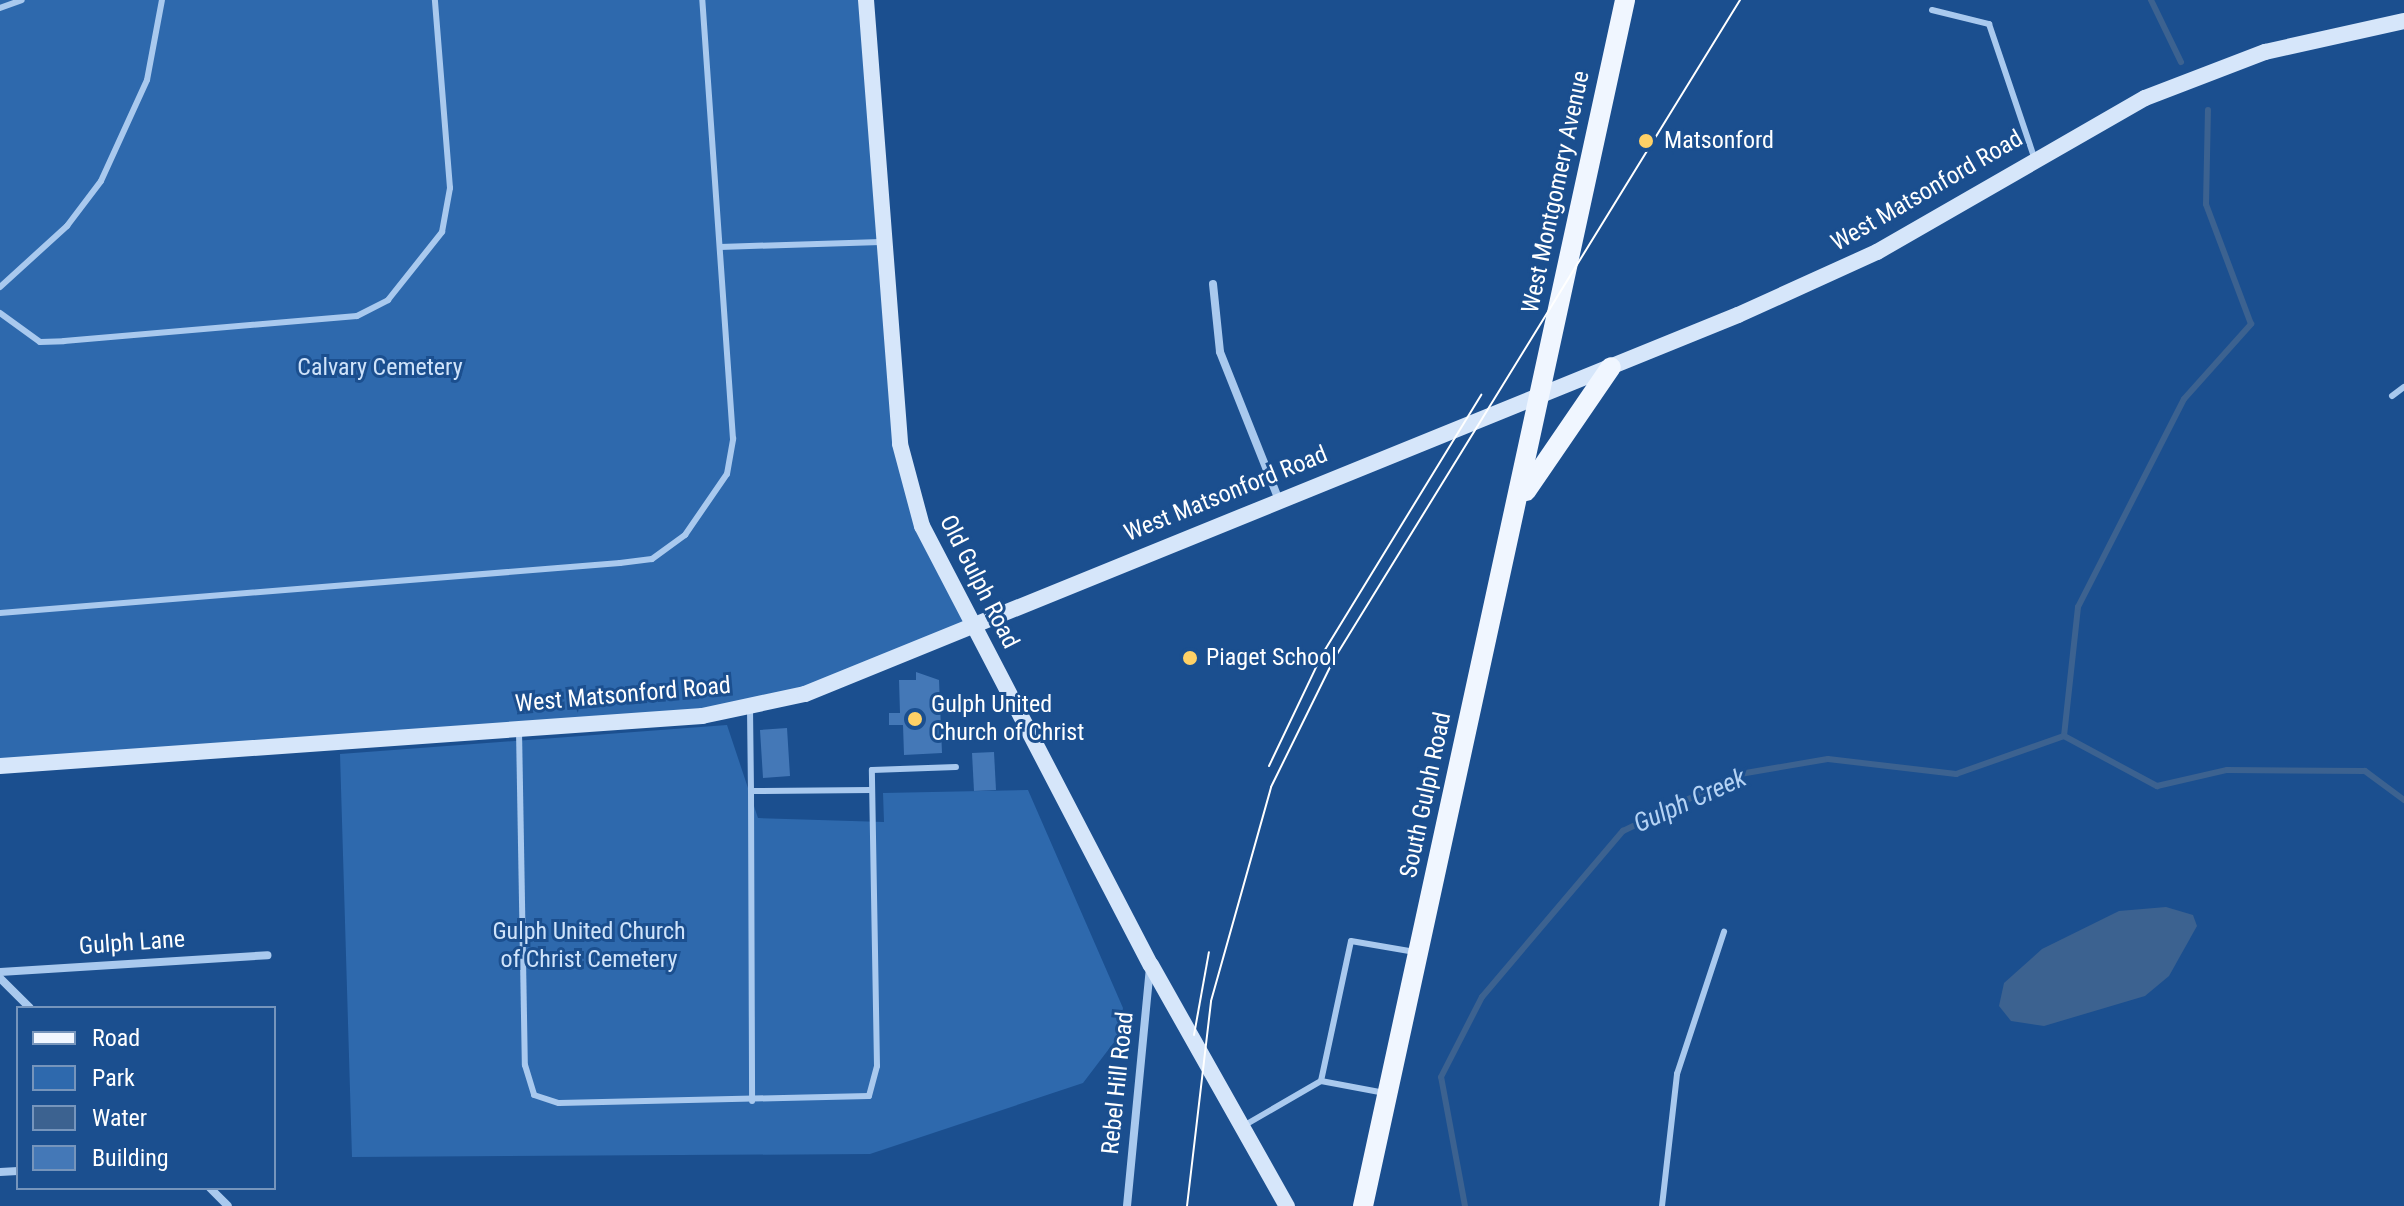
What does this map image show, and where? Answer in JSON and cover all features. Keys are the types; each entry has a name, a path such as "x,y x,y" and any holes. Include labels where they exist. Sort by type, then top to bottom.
{"main road":[{"name":"Old Gulph Road","path":"866,0 900,444 912,495 972,622 1151,965 1283,1204"},
{"name":"West Montgomery Avenue","path":"1540,395 1625,0"},
{"name":"West Matsonford Road","path":"0,766 750,709 805,694 972,622 1611,367 1877,252 2034,157 2145,98 2265,52 2404,21"},
{"path":"1516,508 1559,434 1611,367"},
{"name":"South Gulph Road","path":"1363,1206 1540,395"}],"street":[{"path":"1213,284 1220,352 1278,498"},
{"name":"Gulph Lane","path":"0,975 267,955"},
{"name":"Rebel Hill Road","path":"1127,1206 1151,965"},
{"path":"0,975 28,1006"},
{"path":"212,1190 228,1206"}],"lane":[{"path":"0,8 22,0"},
{"path":"0,287 67,226 107,169 147,80 162,0"},
{"path":"0,313 40,342 357,316 388,300 442,232 450,188 435,0"},
{"path":"0,613 652,559 709,510 727,474 733,439 702,0"},
{"path":"1932,10 1989,24 2034,157"},
{"path":"720,247 885,242"},
{"path":"2392,396 2404,387"},
{"path":"750,709 752,1101"},
{"path":"519,728 525,1065 534,1095 559,1103 859,1100 875,1084 872,770 956,767"},
{"path":"751,791 871,790"},
{"path":"1662,1206 1677,1074 1724,932"},
{"path":"1321,1081 1351,941 1418,952"},
{"path":"1242,1127 1321,1081 1387,1094"}],"green space":[{"name":"Calvary Cemetery","path":"0,0 866,0 912,495 972,622 750,709 0,766"},
{"name":"Gulph United Church of Christ Cemetery","path":"727,725 758,818 884,822 883,793 1028,790 1123,1008 1118,1037 1083,1083 870,1154 352,1157 340,754"}],"water":[{"path":"2166,907 2193,915 2197,926 2169,976 2145,996 2044,1026 2011,1021 1999,1006 2004,983 2042,949 2119,911"}],"building":[{"name":"Gulph United Church of Christ","path":"916,672 939,680 942,753 904,755 903,725 889,725 889,713 900,713 899,680 916,680"},
{"path":"787,728 790,776 763,778 760,730"},
{"path":"994,752 996,790 974,791 972,753"}],"waterway":[{"path":"2151,0 2181,62"},
{"path":"2064,736 2078,607 2184,399 2251,324 2206,204 2208,110"},
{"name":"Gulph Creek","path":"1465,1206 1441,1077 1482,997 1623,831 1740,774 1828,759 1956,774 2064,736 2157,786 2227,770 2365,771 2404,800"}],"tram line":[{"path":"1187,1206 1211,1001 1271,787 1334,659 1740,0"},
{"path":"1269,766 1323,653 1481,395"},
{"path":"1194,1035 1209,952"}],"place":[{"name":"Matsonford","path":"1646,141"},
{"name":"Piaget School","path":"1190,658"},
{"name":"Gulph United Church of Christ","path":"915,719"}]}
